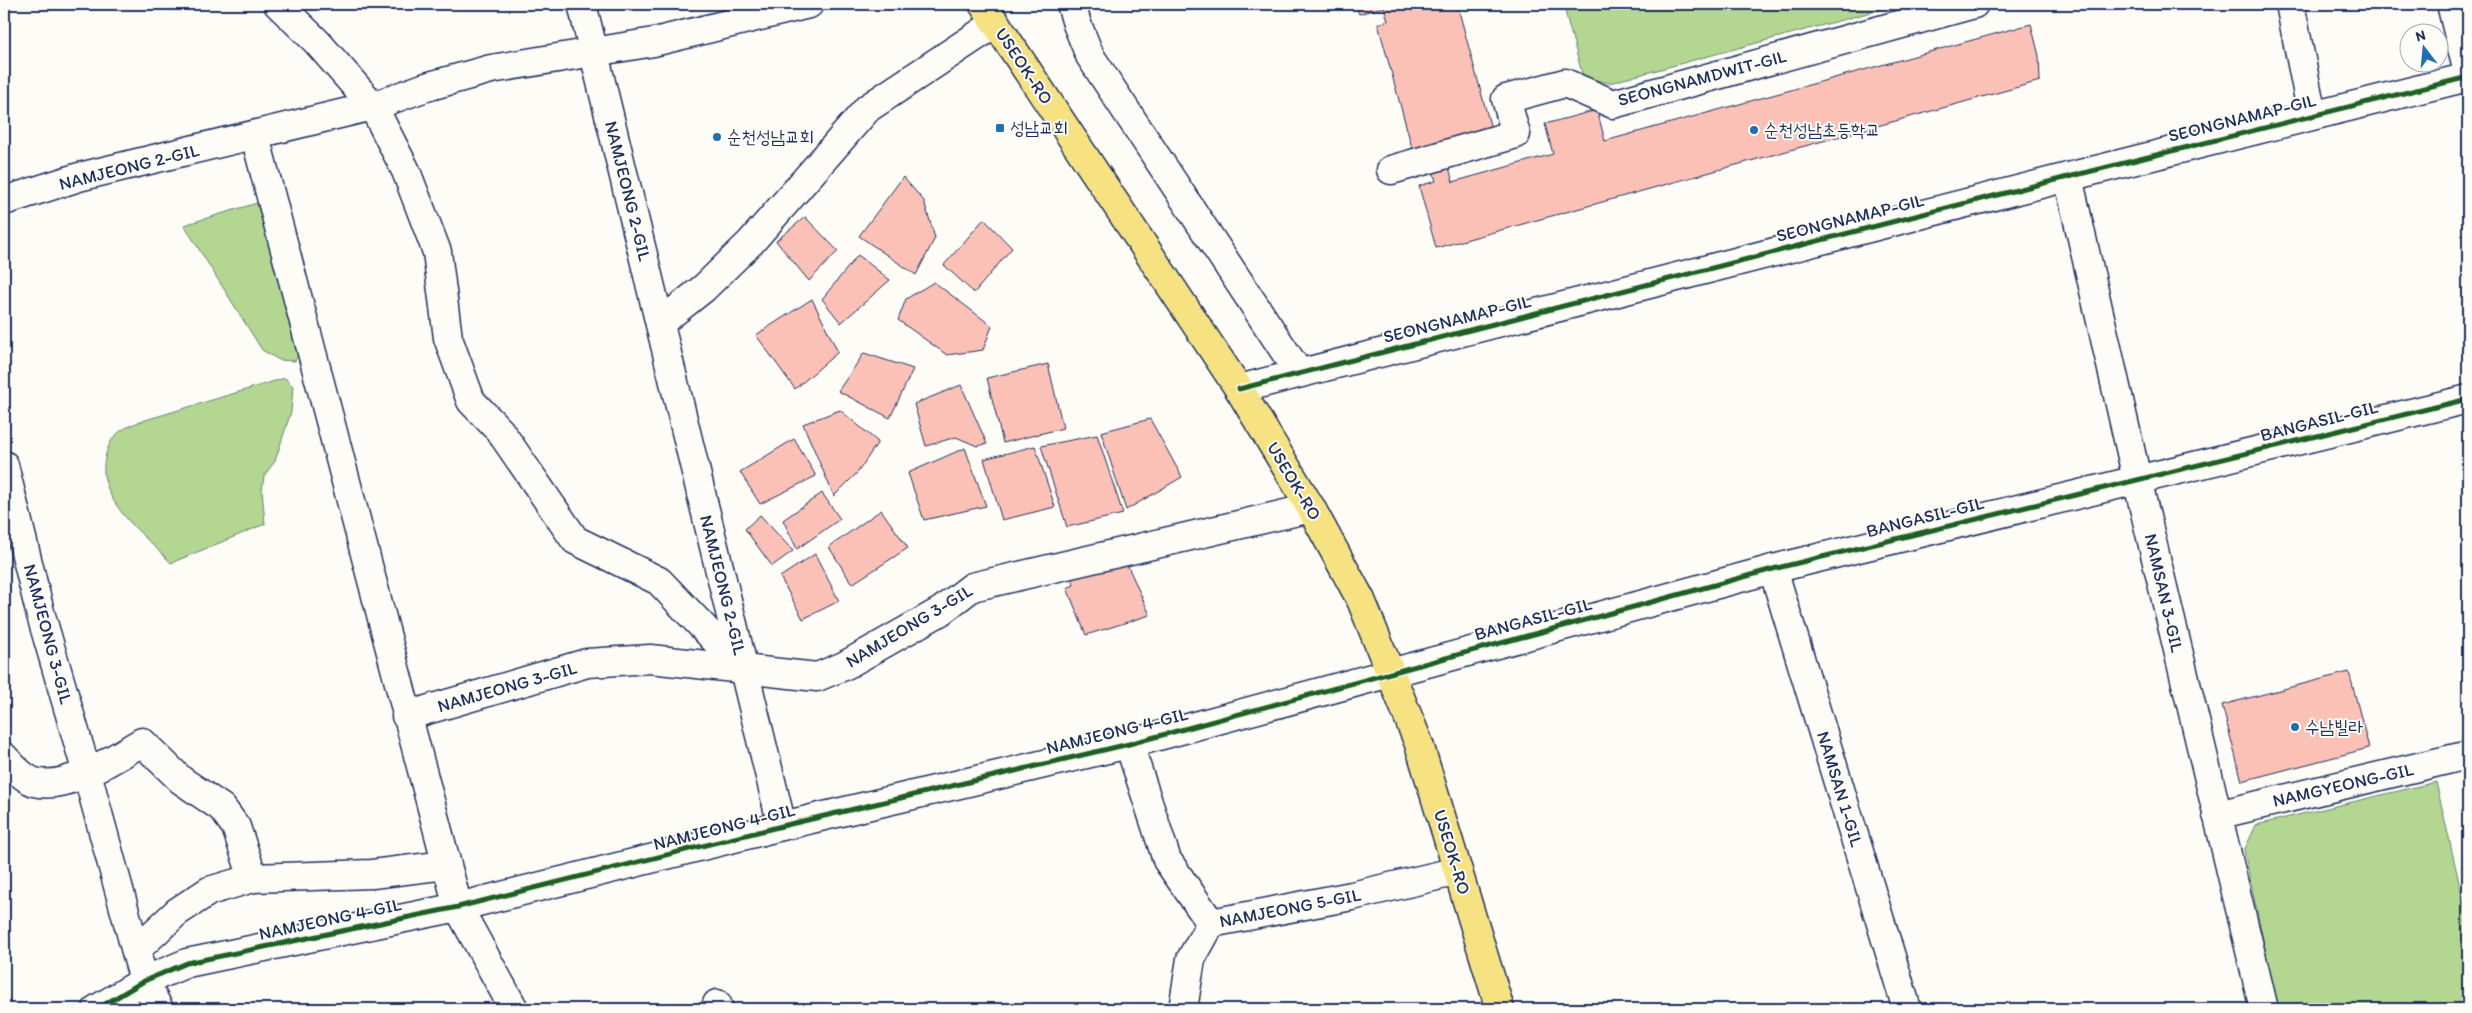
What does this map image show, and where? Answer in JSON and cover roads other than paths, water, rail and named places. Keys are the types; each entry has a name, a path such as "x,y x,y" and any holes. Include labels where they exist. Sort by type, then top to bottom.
{"main road":[{"name":"USEOK-RO","path":"989,13 1238,389 1311,508 1361,600 1392,671 1419,744 1500,1009"}],"street":[{"path":"278,4 317,42 373,106"},
{"path":"582,4 594,51"},
{"name":"NAMJEONG 2-GIL","path":"4,201 79,177 373,106 426,87 491,69 654,42 809,4"},
{"path":"1072,4 1077,24 1090,56 1299,373"},
{"name":"SEONGNAMDWIT-GIL","path":"1390,170 1516,134 1506,99 1565,83 1613,104 1974,4"},
{"path":"2290,4 2312,115"},
{"path":"2451,4 2468,72"},
{"path":"660,323 704,288 751,242 868,108 989,13"},
{"name":"NAMJEONG 2-GIL","path":"594,51 743,669"},
{"name":"SEONGNAMAP-GIL","path":"1238,389 2312,115 2468,77"},
{"name":"NAMJEONG 2-GIL","path":"373,106 406,171 437,252 448,338 471,401 500,431 575,540 659,580 743,669"},
{"path":"255,136 406,716 458,907 514,1009"},
{"name":"NAMSAN 3-GIL","path":"2068,177 2137,479 2264,1009"},
{"name":"BANGASIL-GIL","path":"1392,671 1773,569 2468,399"},
{"name":"NAMJEONG 3-GIL","path":"4,465 40,612 87,773"},
{"name":"NAMJEONG 3-GIL","path":"406,716 587,663 650,659 817,677 844,666 941,611 972,587 1311,508"},
{"name":"NAMSAN 1-GIL","path":"1773,569 1906,1009"},
{"path":"743,669 782,826"},
{"name":"NAMJEONG 4-GIL","path":"97,1009 144,981 187,963 458,907 782,826 1129,744 1392,671"},
{"path":"4,757 32,781 51,784 87,773 142,742 181,780 222,808 236,827 253,878"},
{"name":"NAMJEONG 4-GIL","path":"1129,744 1167,860 1211,923"},
{"name":"NAMGYEONG-GIL","path":"2217,815 2468,755"},
{"path":"87,773 144,981 159,1009"},
{"path":"136,950 177,912 208,891 253,878 372,874 446,865"},
{"name":"NAMJEONG 5-GIL","path":"1183,1009 1191,959 1211,923 1352,896 1458,871"}],"place":[{"name":"성남교회","path":"1000,128"},
{"name":"순천성남초등학교","path":"1754,130"},
{"name":"순천성남교회","path":"717,137"},
{"name":"수남빌라","path":"2295,727"}]}
